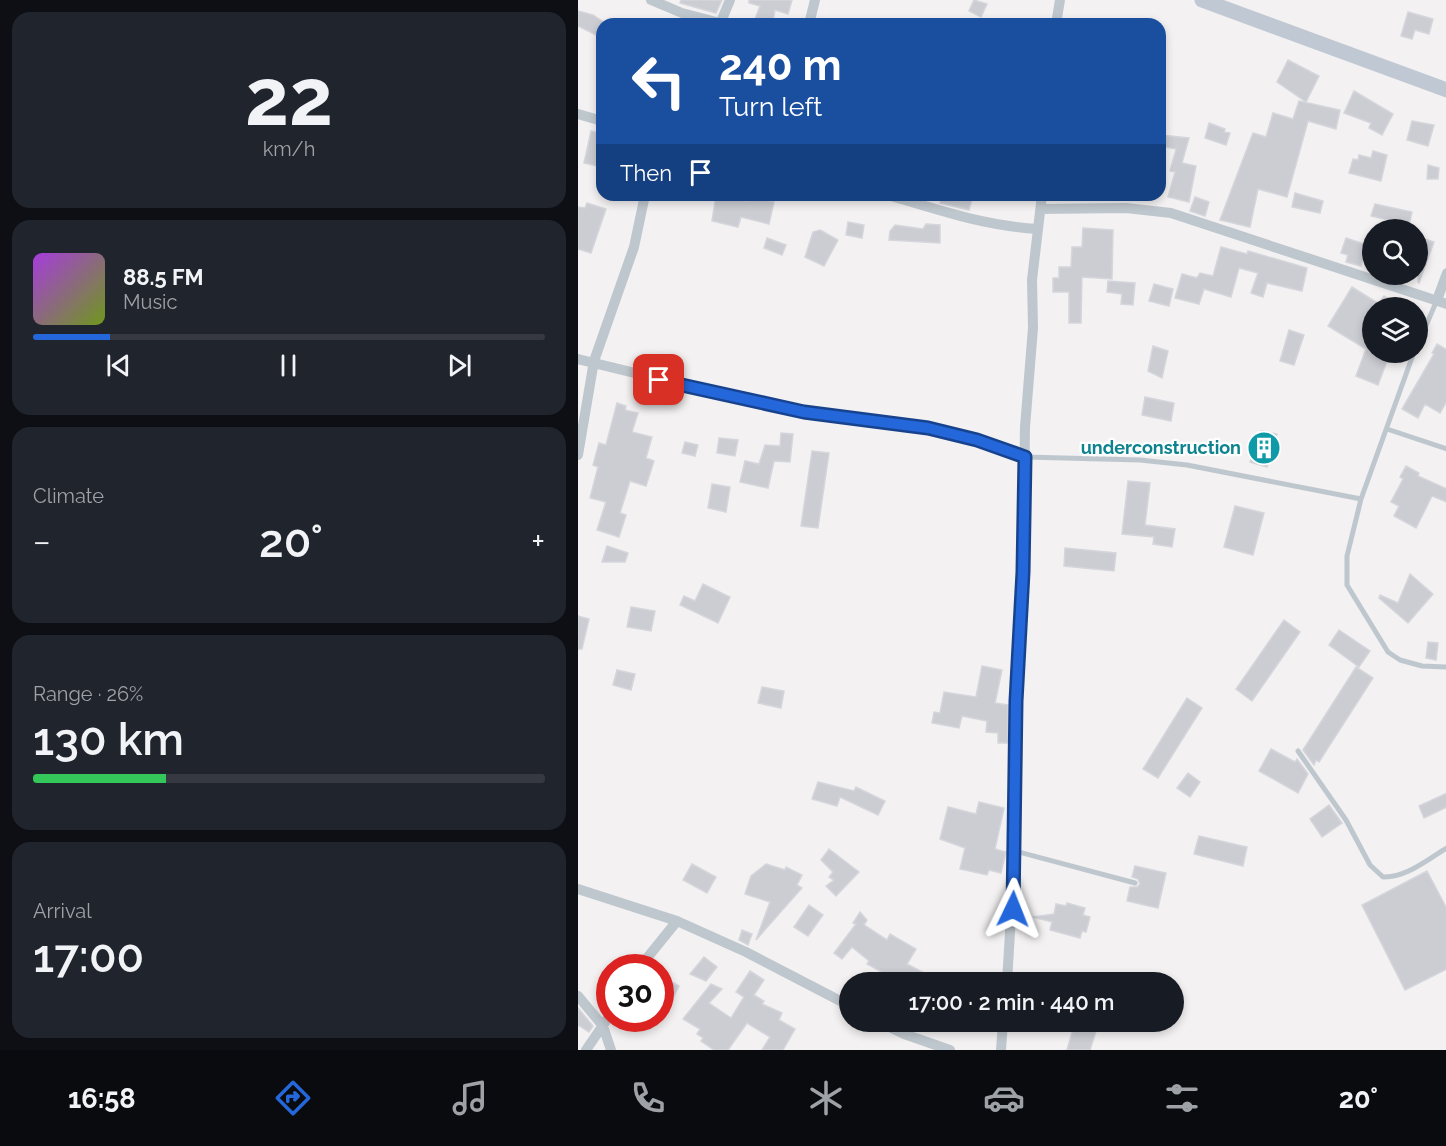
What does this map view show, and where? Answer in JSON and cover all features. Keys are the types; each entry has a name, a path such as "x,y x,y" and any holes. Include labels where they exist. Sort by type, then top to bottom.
{"main road":[{"path":"1202,0 1446,90"}],"street":[{"path":"651,0 700,18"},
{"path":"724,18 730,0"},
{"path":"810,18 815,0"},
{"path":"1057,18 1060,0"},
{"path":"578,114 596,118"},
{"path":"578,455 594,361 634,247 644,201"},
{"path":"908,201 964,218 1004,226 1038,229"},
{"path":"1008,972 1015,851 1016,701 1023,572 1025,457 1033,328 1032,280 1042,201"},
{"path":"1041,209 1126,208 1171,213 1442,302 1446,273"},
{"path":"578,358 682,386 766,405 928,428 977,440 1025,457"},
{"path":"578,889 677,921 746,952 839,1000"},
{"path":"650,954 677,921"},
{"path":"578,996 596,1018"},
{"path":"586,1050 599,1032"},
{"path":"605,1032 611,1050"},
{"path":"900,1032 950,1050"},
{"path":"1001,1050 1002,1032"}],"lane":[{"path":"1428,326 1442,302"},
{"path":"1410,363 1361,499 1347,556 1347,585 1388,652 1400,660 1422,666 1446,667"},
{"path":"1387,429 1446,449"},
{"path":"1025,457 1140,460 1187,465 1361,499"},
{"path":"1298,751 1346,819 1370,865 1383,877 1392,877 1416,866 1446,848"},
{"path":"1015,851 1135,883"}],"building":[{"path":"681,0 722,0 716,13 680,3"},
{"path":"749,0 792,0 788,14 775,10 774,18 755,18 760,6 749,3"},
{"path":"974,0 987,4 981,17 969,11"},
{"path":"578,11 598,18 596,35 578,26"},
{"path":"1408,12 1433,19 1429,34 1415,30 1412,39 1401,36"},
{"path":"1288,60 1319,76 1306,102 1277,82"},
{"path":"1354,91 1393,114 1382,135 1369,128 1371,123 1344,113"},
{"path":"1299,101 1340,110 1336,129 1308,121 1287,197 1258,189 1250,227 1220,220 1253,133 1266,137 1273,113 1293,119"},
{"path":"1412,121 1434,125 1428,146 1407,140"},
{"path":"1209,123 1230,133 1226,145 1205,138"},
{"path":"591,131 596,132 596,166 584,163"},
{"path":"1166,136 1189,138 1182,163 1196,166 1189,202 1168,197 1175,172 1170,171 1176,149 1166,147"},
{"path":"1373,151 1387,155 1381,181 1349,173 1353,159 1358,160 1359,155 1371,158"},
{"path":"1428,165 1439,168 1438,179 1427,179"},
{"path":"1295,193 1323,201 1320,213 1292,207"},
{"path":"1195,197 1209,202 1205,216 1190,211"},
{"path":"715,201 774,202 769,224 741,217 738,227 712,221"},
{"path":"941,201 971,201 969,210 940,203"},
{"path":"587,203 606,209 591,253 578,249 578,207 585,208"},
{"path":"1375,204 1412,212 1410,219 1384,219 1371,216"},
{"path":"848,222 864,225 862,238 846,235"},
{"path":"926,224 940,225 940,243 889,240 890,231 895,225 923,229"},
{"path":"1083,228 1113,230 1112,279 1082,277 1081,323 1069,323 1069,292 1053,292 1053,278 1059,278 1059,267 1071,267 1072,247 1082,247"},
{"path":"820,230 838,240 824,266 805,257 813,232"},
{"path":"767,238 786,245 782,255 764,248"},
{"path":"1346,238 1362,243 1361,266 1346,262 1348,255 1341,253"},
{"path":"1428,240 1434,242 1428,258"},
{"path":"1221,247 1247,254 1248,251 1307,268 1302,291 1267,283 1263,297 1251,293 1258,273 1239,268 1231,297 1204,289 1199,304 1175,298 1182,274 1197,278 1200,273 1213,276"},
{"path":"1108,281 1135,283 1133,305 1121,304 1122,294 1107,292"},
{"path":"1154,284 1173,289 1169,306 1149,301"},
{"path":"1352,287 1368,297 1362,297 1362,347 1328,326"},
{"path":"1289,330 1304,335 1294,365 1280,361"},
{"path":"1437,344 1447,350 1447,401 1440,413 1425,404 1418,418 1402,409 1434,354 1432,353"},
{"path":"1153,346 1168,351 1162,378 1148,371"},
{"path":"1362,360 1362,363 1386,363 1378,385 1356,376"},
{"path":"1145,397 1174,403 1171,421 1142,415"},
{"path":"617,403 626,406 625,410 638,413 632,432 652,437 646,458 654,461 646,486 630,481 620,513 626,515 619,537 597,530 606,502 590,498 598,467 593,465 599,443 606,445"},
{"name":"underconstruction","path":"1261,431 1277,434 1267,467 1250,462"},
{"path":"781,433 793,434 790,462 774,461 768,488 740,482 745,461 759,464 765,445 780,446"},
{"path":"719,438 738,440 735,456 717,453"},
{"path":"685,442 698,445 695,456 682,453"},
{"path":"812,451 829,453 818,528 801,526"},
{"path":"1406,466 1419,473 1418,476 1447,489 1447,502 1432,496 1416,528 1394,516 1399,506 1391,502 1403,479 1400,477"},
{"path":"1128,481 1150,483 1145,525 1175,529 1172,547 1153,544 1154,537 1122,534"},
{"path":"712,484 730,487 726,512 708,508"},
{"path":"1235,506 1264,513 1253,555 1224,547"},
{"path":"607,546 628,553 625,562 602,562"},
{"path":"1065,548 1116,553 1114,571 1064,566"},
{"path":"1410,574 1433,594 1408,623 1379,598 1380,595 1398,603"},
{"path":"703,584 730,597 718,623 680,605 684,596 695,601"},
{"path":"631,607 655,611 651,631 627,627"},
{"path":"578,616 589,619 582,649 578,649"},
{"path":"1284,620 1300,632 1252,701 1236,689"},
{"path":"1339,630 1370,651 1359,667 1329,645"},
{"path":"1428,642 1438,643 1436,660 1426,658"},
{"path":"982,666 1002,670 995,703 1008,705 1008,743 998,743 998,733 986,732 987,721 962,716 959,728 932,723 934,712 940,713 944,692 976,697"},
{"path":"1356,667 1373,678 1319,762 1316,760 1314,765 1303,750"},
{"path":"617,670 635,674 631,690 613,685"},
{"path":"762,687 784,691 781,708 758,703"},
{"path":"1187,698 1202,708 1158,778 1143,769"},
{"path":"1271,749 1295,762 1297,759 1308,774 1298,793 1259,771"},
{"path":"1188,773 1200,782 1190,797 1177,788"},
{"path":"818,782 854,791 856,787 885,801 878,815 840,797 837,806 812,799"},
{"path":"1447,793 1447,807 1424,818 1419,806"},
{"path":"979,802 1004,808 995,849 1006,852 1001,873 989,870 987,875 960,869 965,848 940,839 948,807 976,814"},
{"path":"1329,805 1342,823 1322,837 1310,819"},
{"path":"1199,836 1247,847 1243,866 1194,854"},
{"path":"829,849 859,872 836,896 826,886 834,880 829,877 833,872 821,860"},
{"path":"692,864 716,877 707,893 683,880"},
{"path":"766,864 785,870 786,867 802,875 797,885 802,888 756,940 770,902 745,894 751,876"},
{"path":"1135,866 1166,873 1158,908 1127,901 1130,887 1137,887 1140,884 1138,879 1132,877"},
{"path":"1427,871 1447,909 1447,969 1405,990 1362,905"},
{"path":"1067,903 1085,908 1083,915 1090,917 1086,932 1082,931 1080,938 1050,930 1052,922 1033,917 1054,914 1056,904 1066,906"},
{"path":"809,905 823,915 808,936 794,927"},
{"path":"860,912 867,920 864,925 887,940 890,934 916,949 907,964 922,972 882,972 867,964 869,961 852,947 842,959 834,953 856,924 853,923"},
{"path":"742,930 752,934 748,945 739,940"},
{"path":"704,957 717,967 706,981 690,974"},
{"path":"750,971 764,980 754,995 764,1001 762,1004 782,1013 779,1020 795,1029 783,1050 762,1050 770,1037 747,1023 728,1050 714,1050 701,1041 703,1038 697,1034 700,1029 683,1019 711,984 722,989 709,1003 731,1018 744,997 736,992"},
{"path":"674,983 679,986 674,996"},
{"path":"578,1008 593,1026 589,1032 578,1025"},
{"path":"1072,1032 1096,1032 1090,1050 1067,1050"}],"place":[{"name":"underconstruction","path":"1264,448"}],"route":[{"path":"659,380 804,412 928,428 977,440 1025,457 1023,572 1016,701 1013,909"}]}
